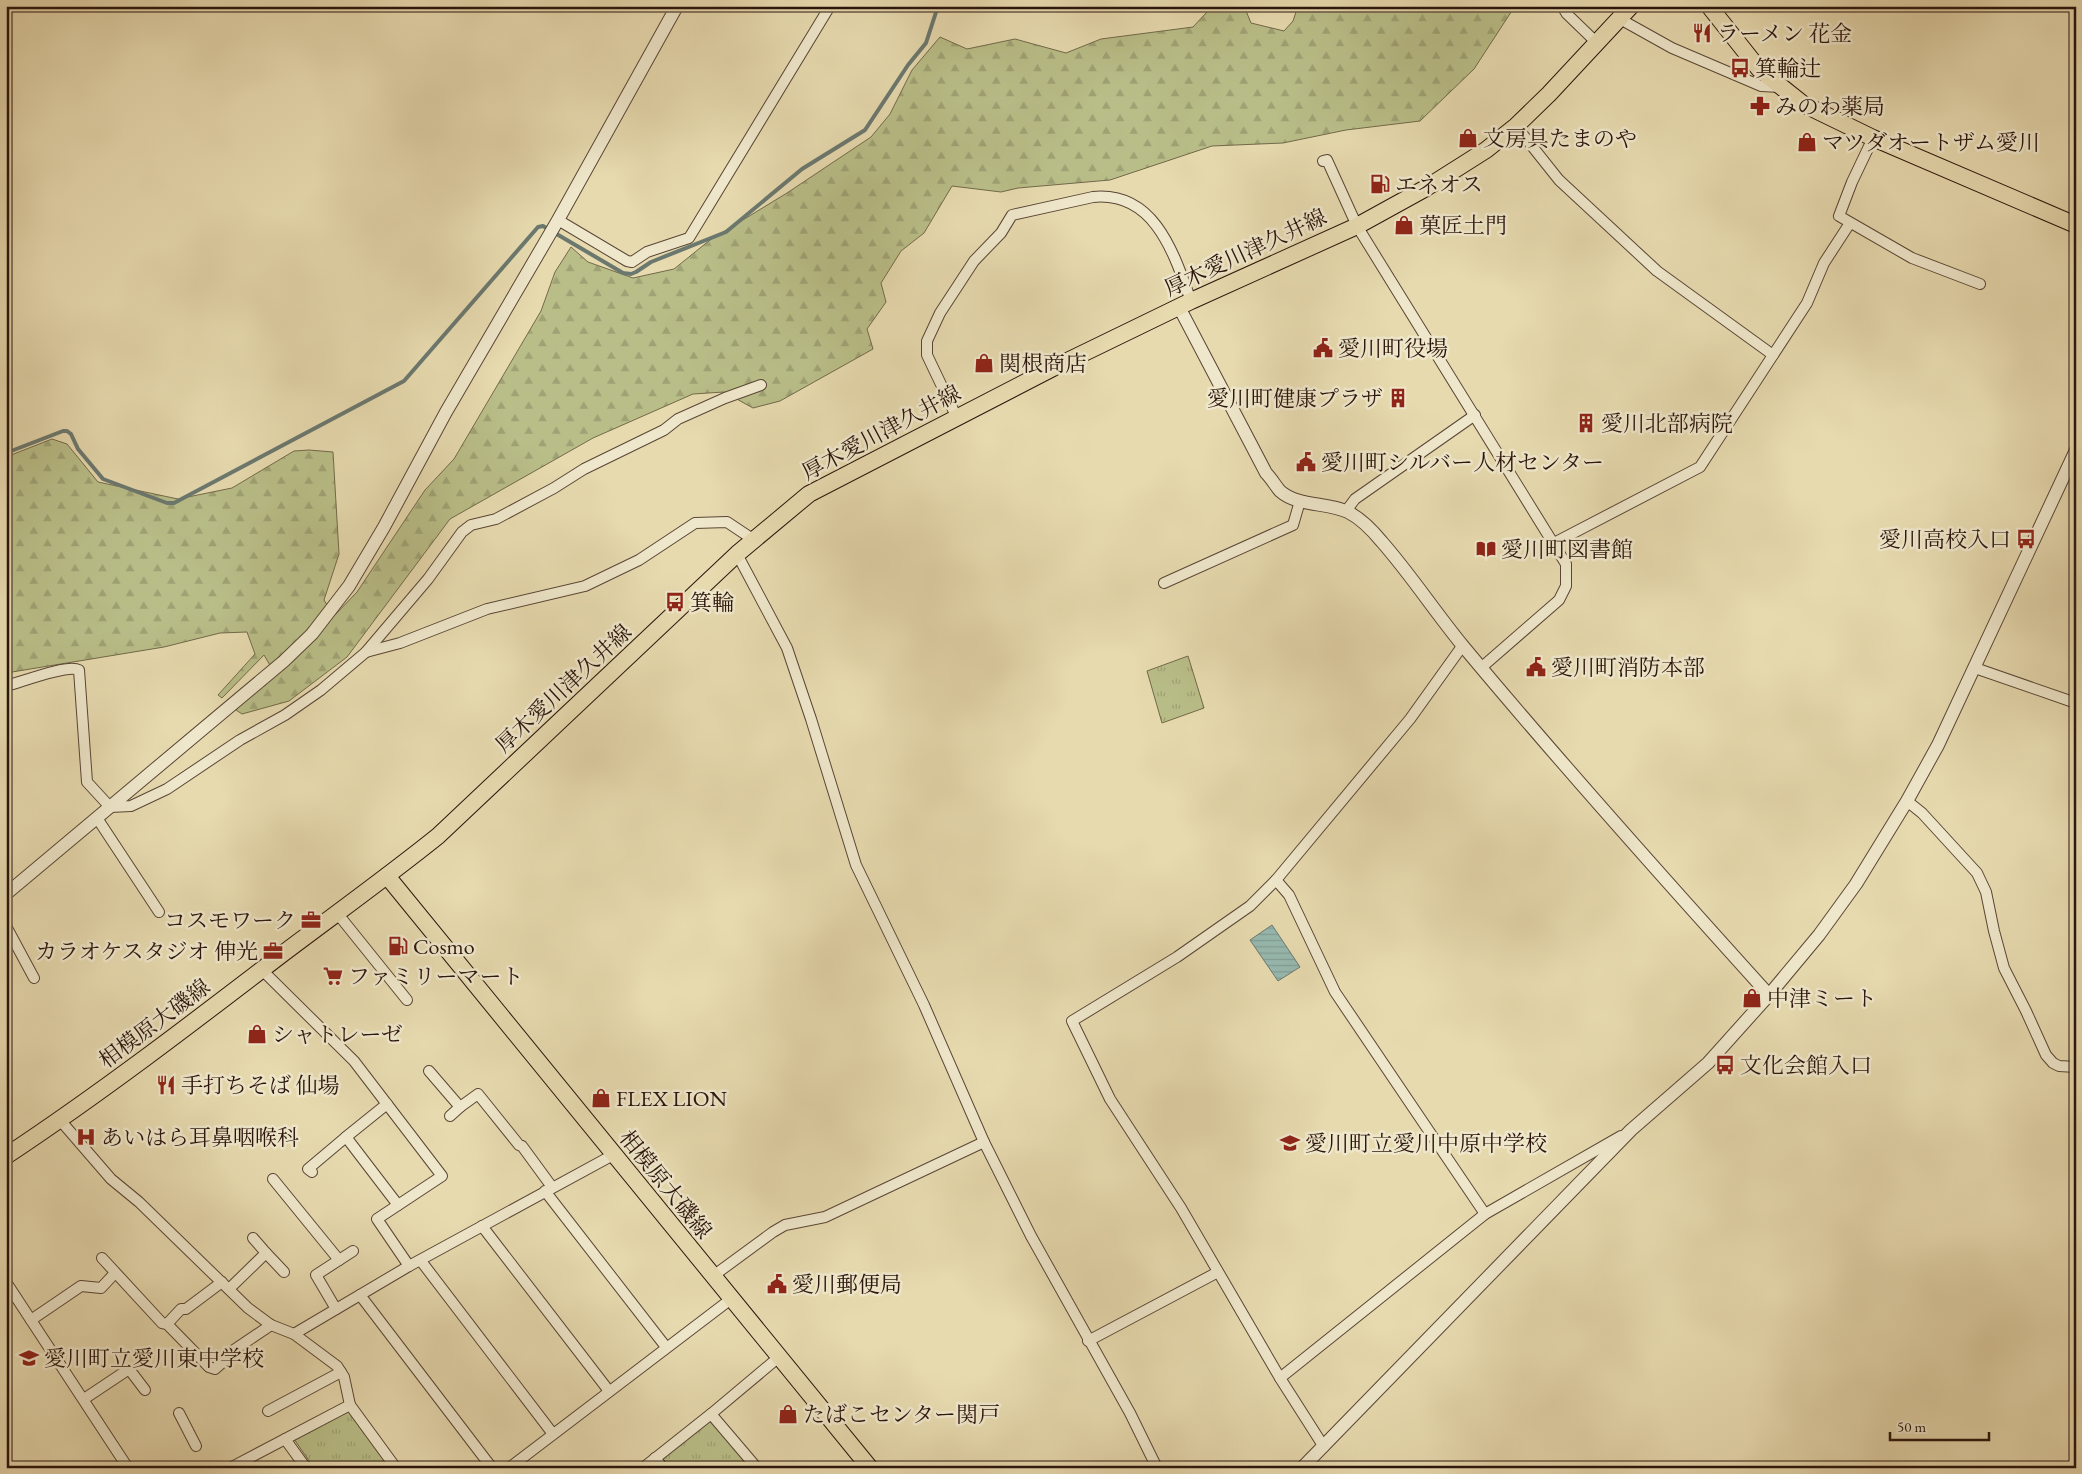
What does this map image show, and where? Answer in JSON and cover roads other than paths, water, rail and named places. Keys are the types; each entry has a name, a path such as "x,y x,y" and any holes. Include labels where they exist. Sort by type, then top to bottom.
{"main road":[{"name":"厚木愛川津久井線","path":"387,876 438,836 737,554 809,494 1053,368 1185,304 1357,226 1426,188 1486,150 1516,126 1631,6"},
{"path":"1709,6 1759,69 1803,104 1873,138 2076,225"},
{"name":"相模原大磯線","path":"6,1156 133,1068 387,876 870,1468"}],"street":[{"path":"6,894 284,661 312,634 344,593 384,527 446,412 557,221 677,6"},
{"path":"557,221 627,261 632,262 647,252 688,238 830,6"},
{"path":"1562,6 1567,14 1597,43"},
{"path":"1620,19 1672,48 1761,86 1781,88"},
{"path":"1516,126 1559,180 1657,271 1774,355"},
{"path":"1873,138 1852,182 1839,216 1912,258 1980,284"},
{"path":"1323,162 1327,160 1357,226 1554,543 1568,570 1566,586 1559,600 1482,667"},
{"path":"957,418 927,355 927,340 940,313 969,268 1000,233 1012,215 1093,197 1111,196 1128,202 1148,215 1165,237 1172,251 1185,304 1266,473 1280,490 1291,498 1333,507 1355,516 1381,541 1463,645 1649,863 1769,995"},
{"path":"1554,543 1700,467 1807,304 1824,263 1850,223"},
{"path":"110,808 131,806 167,789 240,740 284,715 321,690 366,652 428,579 462,532 471,525 496,519 554,488 584,469 664,430 678,419 725,398 761,385"},
{"path":"1346,512 1355,499 1475,415"},
{"path":"1302,1468 1631,1130 1708,1063 1769,995 1819,934 1856,884 1938,745 2076,450"},
{"path":"1164,583 1293,525 1300,501"},
{"path":"366,652 400,643 487,609 585,586 639,560 695,523 727,522 754,540"},
{"path":"737,554 787,648 856,865 924,1005 984,1142 1088,1341 1130,1413 1157,1468"},
{"path":"1324,1446 1280,1378 1181,1208 1110,1099 1072,1021 1201,940 1250,906 1276,880 1410,719 1463,645"},
{"path":"6,686 74,667 79,670 87,782 110,808"},
{"path":"1975,668 2076,703"},
{"path":"1906,801 1922,813 1983,882 2004,968 2046,1056 2059,1066 2076,1067"},
{"path":"97,818 159,912"},
{"path":"1276,880 1289,895 1335,992 1485,1214"},
{"path":"336,913 407,1000"},
{"path":"6,926 34,978"},
{"path":"28,968 38,962"},
{"path":"262,970 354,1062 442,1176 377,1219 409,1266"},
{"path":"429,1071 460,1107"},
{"path":"450,1116 478,1094 519,1145 522,1146 549,1189 666,1347"},
{"path":"308,1169 387,1104"},
{"path":"60,1120 111,1179 139,1202 248,1308 271,1325 294,1334 337,1366 341,1372 350,1405 396,1468"},
{"path":"1280,1378 1485,1214 1631,1130"},
{"path":"346,1137 398,1205"},
{"path":"713,1276 785,1225 831,1215 984,1142"},
{"path":"294,1334 409,1266 613,1155"},
{"path":"273,1179 280,1196 339,1260"},
{"path":"482,1226 609,1390"},
{"path":"253,1238 284,1272"},
{"path":"336,1309 316,1275 354,1251"},
{"path":"167,1324 181,1309 186,1309 225,1285 266,1253"},
{"path":"102,1258 162,1323 167,1324 208,1368 215,1369 223,1362 225,1356 271,1325"},
{"path":"420,1261 552,1434"},
{"path":"1088,1341 1218,1272"},
{"path":"31,1320 81,1286 101,1288 115,1273"},
{"path":"6,1282 128,1468"},
{"path":"360,1295 492,1468"},
{"path":"510,1468 609,1390 731,1299"},
{"path":"643,1468 779,1357"},
{"path":"84,1399 129,1369 142,1386 149,1376"},
{"path":"268,1411 341,1372"},
{"path":"230,1468 350,1405"},
{"path":"179,1413 196,1446"},
{"path":"711,1414 757,1468"},
{"path":"285,1439 306,1468"},
{"path":"655,1458 663,1468"}],"water":[{"path":"1272,925 1300,967 1278,981 1250,940"}],"waterway":[{"path":"6,453 67,431 71,434 78,449 103,479 167,503 174,503 404,381 538,227 543,226 623,273 631,274 651,262 726,232 802,169 865,130 908,65 926,43 938,6"}],"place":[{"name":"ラーメン 花金","path":"1702,33"},
{"name":"箕輪辻","path":"1740,68"},
{"name":"みのわ薬局","path":"1760,106"},
{"name":"文房具たまのや","path":"1468,138"},
{"name":"マツダオートザム愛川","path":"1807,142"},
{"name":"エネオス","path":"1380,184"},
{"name":"菓匠土門","path":"1404,225"},
{"name":"愛川町役場","path":"1323,348"},
{"name":"関根商店","path":"984,363"},
{"name":"愛川町健康プラザ","path":"1398,398"},
{"name":"愛川北部病院","path":"1586,423"},
{"name":"愛川町シルバー人材センター","path":"1306,462"},
{"name":"愛川高校入口","path":"2026,539"},
{"name":"愛川町図書館","path":"1486,549"},
{"name":"箕輪","path":"675,602"},
{"name":"愛川町消防本部","path":"1536,667"},
{"name":"コスモワーク","path":"311,920"},
{"name":"Cosmo","path":"398,946"},
{"name":"カラオケスタジオ 伸光","path":"273,951"},
{"name":"ファミリーマート","path":"333,976"},
{"name":"中津ミート","path":"1752,998"},
{"name":"シャトレーゼ","path":"257,1034"},
{"name":"文化会館入口","path":"1725,1065"},
{"name":"手打ちそば 仙場","path":"166,1085"},
{"name":"FLEX LION","path":"601,1098"},
{"name":"あいはら耳鼻咽喉科","path":"86,1137"},
{"name":"愛川町立愛川中原中学校","path":"1290,1143"},
{"name":"愛川郵便局","path":"777,1284"},
{"name":"愛川町立愛川東中学校","path":"29,1358"},
{"name":"たばこセンター関戸","path":"788,1414"}]}
